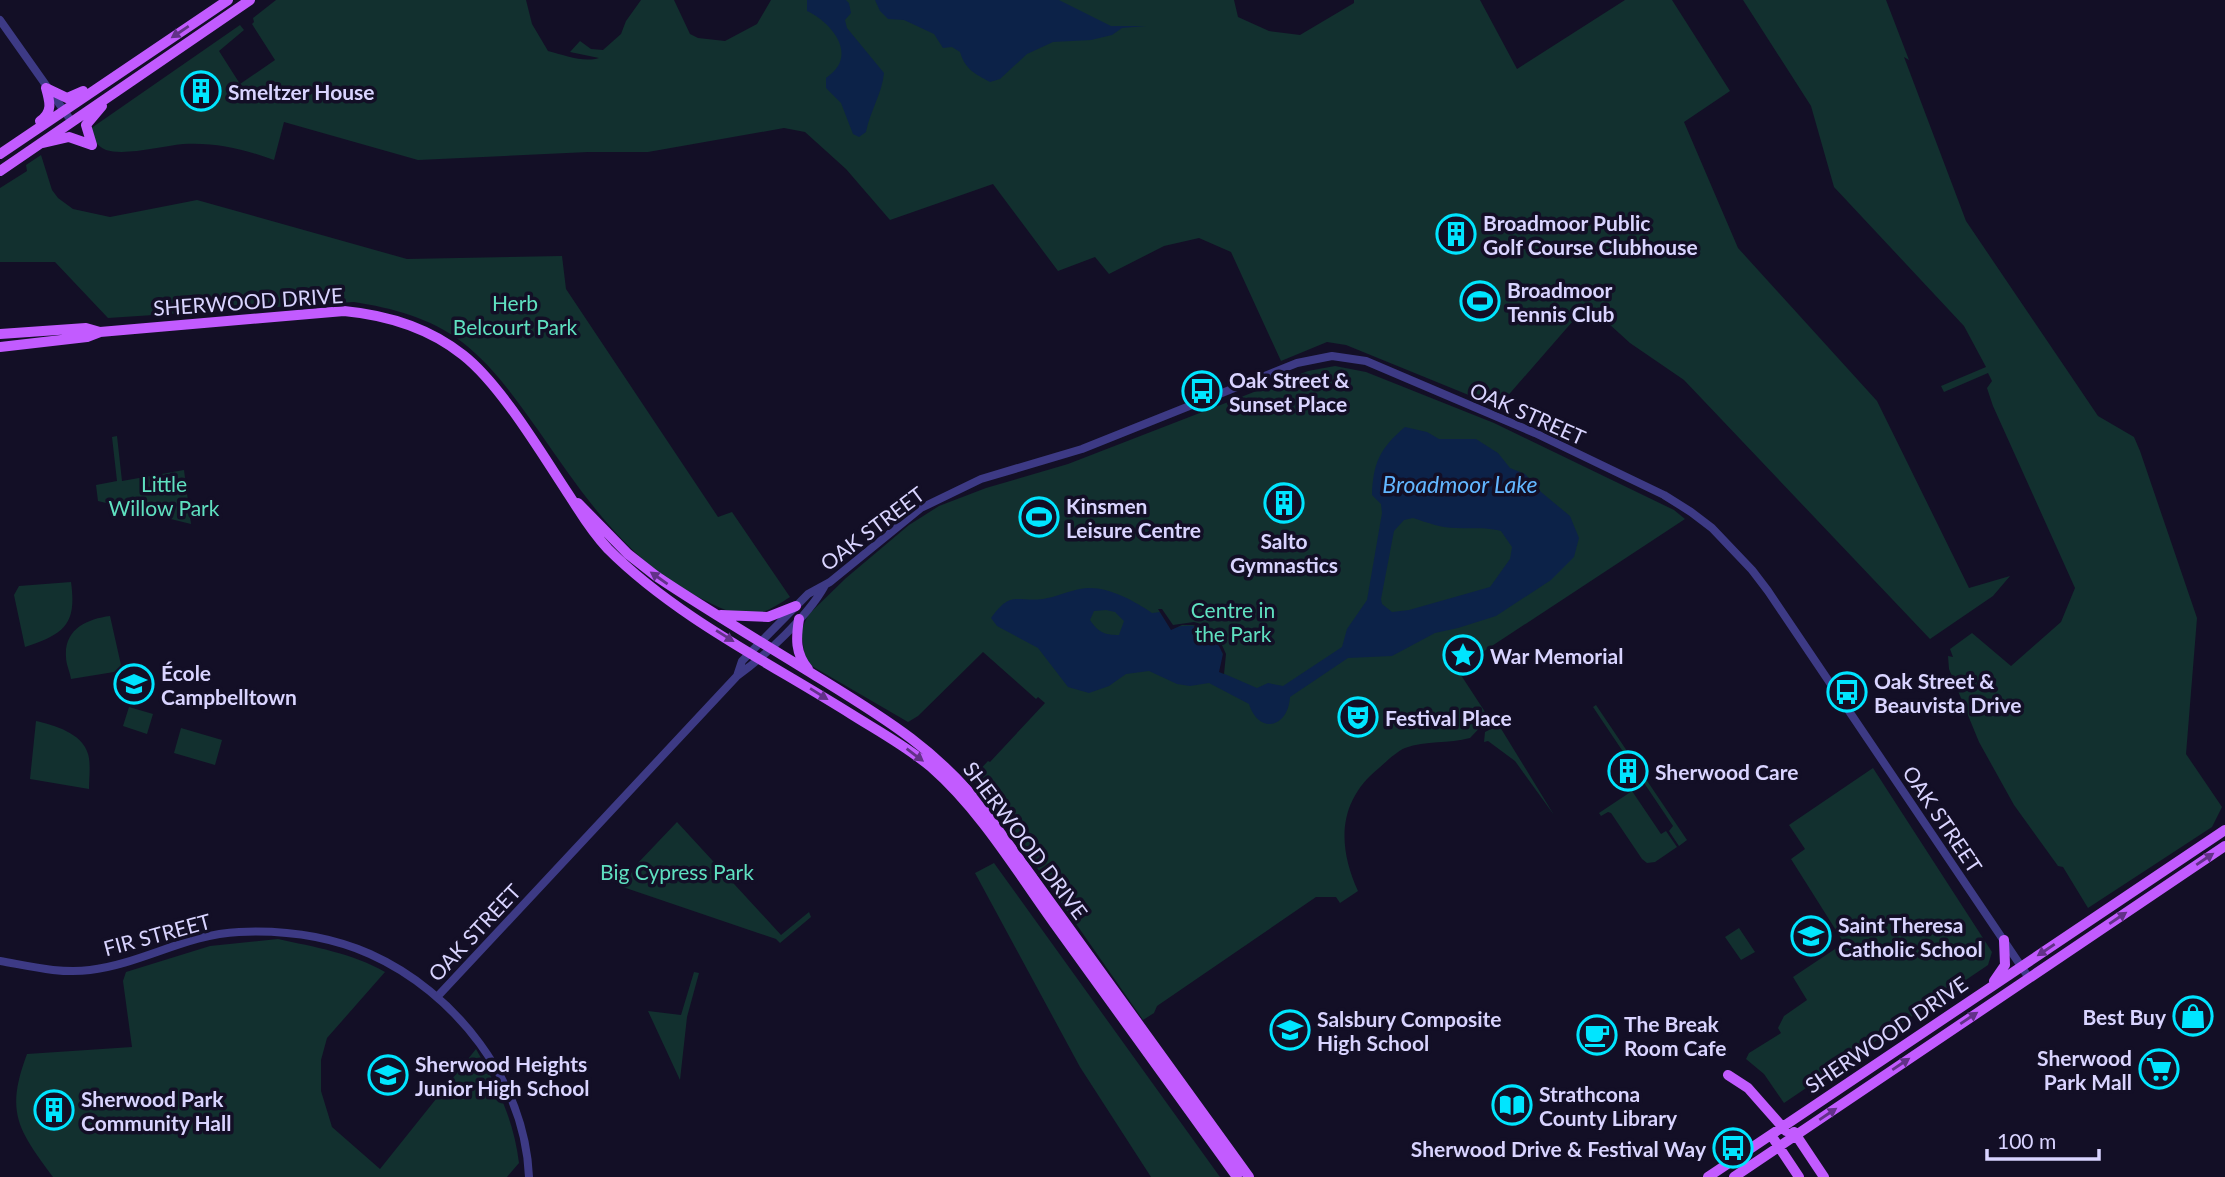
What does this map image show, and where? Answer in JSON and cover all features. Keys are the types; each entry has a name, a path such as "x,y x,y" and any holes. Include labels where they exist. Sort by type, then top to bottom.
{"main road":[{"path":"0,154 228,0"},
{"path":"0,171 250,0"},
{"path":"46,88 67,98 110,73 132,65"},
{"path":"22,139 30,128 49,114 46,88"},
{"path":"38,144 69,137 92,145 86,125 117,91"},
{"name":"SHERWOOD DRIVE","path":"0,346 87,337 100,332 344,311 401,322 444,342 472,363 507,405 570,496 586,524 608,549 682,610 886,734 928,765 957,793 999,847 1237,1177"},
{"name":"SHERWOOD DRIVE","path":"0,334 86,328 100,332"},
{"name":"SHERWOOD DRIVE","path":"570,496 656,576 917,741 966,786 1249,1177"},
{"path":"717,614 768,617 796,606"},
{"path":"799,619 797,649 813,674"},
{"name":"SHERWOOD DRIVE","path":"1708,1177 2225,830"},
{"name":"SHERWOOD DRIVE","path":"1734,1177 2225,846"},
{"path":"1989,988 2005,965 2004,940"},
{"path":"1728,1075 1748,1087 1796,1135 1824,1177"},
{"path":"1771,1135 1799,1177"}],"street":[{"path":"0,20 72,121"},
{"name":"OAK STREET","path":"766,645 808,594 824,587 920,508 981,479 1083,449 1297,363 1332,356 1366,361 1535,433 1654,490 1712,528 1752,570 1768,592 2029,978"},
{"name":"OAK STREET","path":"437,997 737,676 742,661 756,655 799,619 817,600 824,587"},
{"name":"FIR STREET","path":"0,961 57,970 90,970 218,934 280,932 344,944 370,954 405,973 437,997 487,1053 509,1093 518,1117 529,1177"}],"green space":[{"path":"276,0 526,0 532,24 548,51 587,60 599,58 570,52 580,41 591,49 603,50 621,34 626,21 641,0 674,0 690,34 698,38 725,41 757,24 771,0 1234,0 1238,17 1269,31 1300,35 1354,3 1354,0 1480,0 1517,69 1625,0 1672,0 1730,91 1684,122 1738,248 1877,401 1969,588 2010,576 1993,596 1930,639 1684,380 1630,343 1586,306 1498,407 1346,345 1327,342 1281,361 1231,252 1199,238 1164,246 1109,274 1095,257 1058,271 993,184 890,220 846,169 805,132 784,128 648,152 418,160 284,122 274,160 218,145 183,144 114,152 97,144 90,129 240,25 244,30 219,51 240,84 275,60 252,24 253,18"},
{"path":"1743,0 1886,0 1909,60 1904,57 1966,221 2098,416 2134,437 2140,451 2197,618 2186,754 2222,807 2212,827 2088,908 2063,867 2058,866 2014,805 1979,742 1949,669 1948,656 1953,657 1950,649 1972,633 2011,666 2061,622 2075,588 1993,406 1987,388 1992,381 1988,373 1944,392 1941,386 1986,367 1964,326 1834,187 1811,106"},
{"name":"Herb Belcourt Park","path":"41,155 52,190 58,198 73,209 110,217 197,200 407,259 562,256 566,289 718,517 732,512 790,597 762,612 740,614 702,599 651,566 629,547 590,503 494,372 462,342 424,320 383,307 354,302 108,318 55,262 0,262 0,188 27,171 26,165"},
{"name":"Centre in the Park","path":"1335,366 1366,372 1494,423 1674,510 1685,519 1457,669 1489,718 1470,738 1405,748 1365,781 1355,795 1345,825 1347,857 1358,891 1340,903 1336,897 1316,897 1157,1006 1154,1013 1143,1020 973,780 1045,703 1038,697 1036,699 983,652 918,716 908,722 810,665 805,657 801,631 808,615 846,578 909,525 939,506 986,488 1068,464 1308,371"},
{"name":"Little Willow Park","path":"117,436 122,481 184,470 191,524 98,501 96,485 117,481 112,437"},
{"path":"71,582 72,608 65,626 49,637 25,647 14,595 19,586"},
{"path":"110,616 121,665 114,672 71,679 66,657 69,639 85,623"},
{"path":"1596,705 1687,840 1679,846 1669,831 1673,826 1593,707"},
{"path":"129,707 153,714 147,734 123,726"},
{"path":"36,721 74,735 85,747 89,762 89,789 30,779"},
{"path":"1500,727 1554,815 1515,761 1488,741 1484,742 1485,732"},
{"path":"181,728 222,740 215,765 174,753"},
{"path":"1873,768 1992,952 1988,965 1784,1103 1764,1074 1746,1059 1749,1053 1781,1033 1778,1028 1784,1016 1807,1000 1793,977 1844,943 1791,859 1805,849 1789,825"},
{"path":"1632,791 1661,834 1666,831 1677,847 1655,862 1647,863 1642,859 1611,813 1601,816 1599,813"},
{"name":"Big Cypress Park","path":"677,822 781,935 809,912 811,917 780,943 776,939 617,885"},
{"path":"994,863 1220,1177 1151,1177 1080,1067 975,873"},
{"path":"1739,928 1755,952 1741,960 1725,937"},
{"path":"278,939 346,955 385,972 327,1038 321,1060 321,1091 332,1127 380,1169 476,1049 498,1090 517,1147 519,1163 507,1177 53,1177 24,1133 16,1106 20,1074 27,1054 132,1047 123,981 126,972 210,946"},
{"path":"694,972 699,973 687,1017 680,1080 648,1011 681,1015"}],"water":[{"path":"807,0 846,0 851,13 845,20 847,28 884,73 866,132 859,137 853,134 841,103 826,88 826,78 837,68 841,58 839,41 828,26 807,11"},
{"path":"875,0 1059,0 1111,26 1146,26 1122,28 1112,35 1091,40 1053,42 1027,54 1000,79 990,82 971,70 960,52 952,47 943,48 934,34 904,20 888,19"},
{"name":"Broadmoor Lake","path":"1405,427 1427,432 1439,439 1476,439 1498,453 1510,468 1525,474 1541,492 1570,516 1579,538 1574,557 1551,580 1496,616 1435,633 1392,656 1348,658 1290,697 1288,708 1279,721 1272,724 1259,720 1249,704 1209,683 1190,686 1177,684 1149,671 1126,674 1109,686 1089,693 1068,687 1038,648 997,626 991,618 1009,600 1043,599 1089,588 1108,591 1127,598 1152,613 1160,612 1171,629 1196,626 1211,633 1221,647 1223,656 1220,672 1257,688 1268,683 1283,686 1342,647 1347,629 1367,600 1382,513 1381,504 1372,495 1374,474 1384,449","holes":["1413,518 1445,527 1501,531 1512,547 1510,559 1490,587 1409,610 1392,612 1382,604 1381,599 1394,531 1404,520","1094,611 1115,612 1124,621 1119,635 1102,632 1090,620"]}],"pier":[{"path":"1158,609 1162,609 1173,625 1194,622 1205,625 1217,634 1226,654 1224,674 1219,672 1223,654 1214,636 1204,628 1193,625 1182,625 1171,630"}],"place":[{"name":"Smeltzer House","path":"201,91"},
{"name":"Broadmoor Public Golf Course Clubhouse","path":"1456,234"},
{"name":"Broadmoor Tennis Club","path":"1480,301"},
{"name":"Oak Street & Sunset Place","path":"1202,391"},
{"name":"Salto Gymnastics","path":"1284,503"},
{"name":"Kinsmen Leisure Centre","path":"1039,517"},
{"name":"War Memorial","path":"1463,655"},
{"name":"École Campbelltown","path":"134,684"},
{"name":"Oak Street & Beauvista Drive","path":"1847,692"},
{"name":"Festival Place","path":"1358,717"},
{"name":"Sherwood Care","path":"1628,771"},
{"name":"Saint Theresa Catholic School","path":"1811,936"},
{"name":"Best Buy","path":"2193,1016"},
{"name":"Salsbury Composite High School","path":"1290,1030"},
{"name":"The Break Room Cafe","path":"1597,1035"},
{"name":"Sherwood Park Mall","path":"2159,1069"},
{"name":"Sherwood Heights Junior High School","path":"388,1075"},
{"name":"Strathcona County Library","path":"1512,1105"},
{"name":"Sherwood Park Community Hall","path":"54,1110"},
{"name":"Sherwood Drive & Festival Way","path":"1733,1148"}]}
